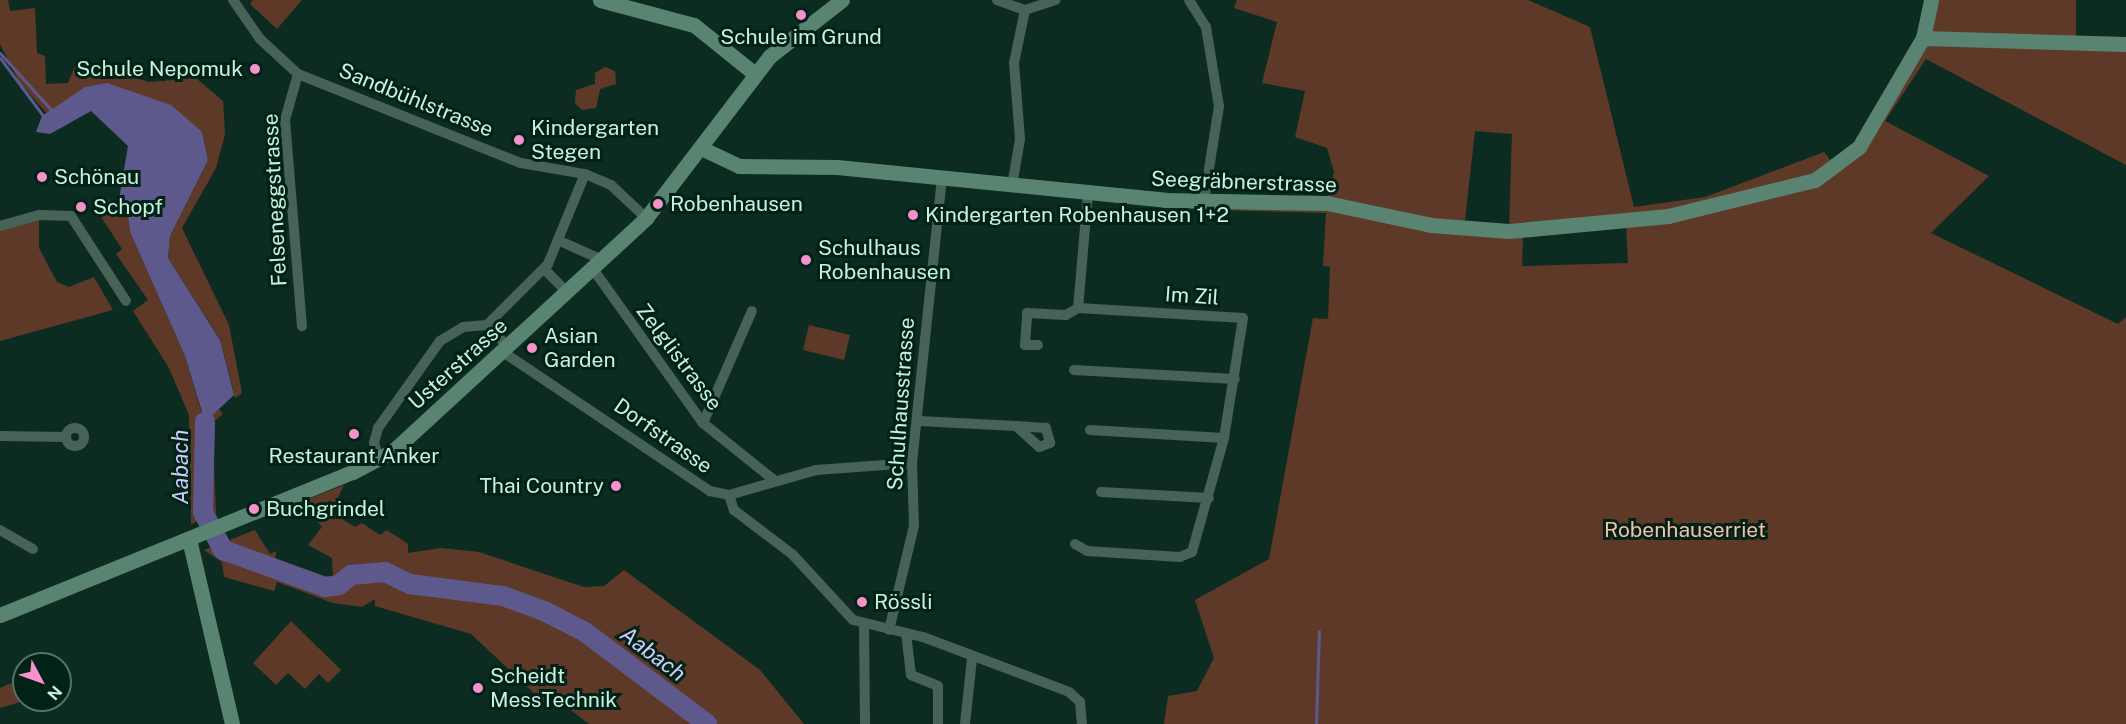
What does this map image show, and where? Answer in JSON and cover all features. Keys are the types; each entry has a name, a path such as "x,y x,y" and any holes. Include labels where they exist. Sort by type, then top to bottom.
{"street":[{"path":"233,0 260,39 298,74"},
{"path":"600,0 694,25 755,74"},
{"name":"Usterstrasse","path":"0,615 196,537 380,460 505,349 646,218 755,74 800,27 842,0"},
{"path":"997,0 1025,10 1055,0"},
{"path":"1189,0 1206,27 1219,106 1204,201"},
{"path":"1931,0 1923,38 2126,44"},
{"path":"1012,186 1020,139 1014,63 1025,10"},
{"name":"Seegräbnerstrasse","path":"701,148 740,166 837,167 1088,194 1204,201 1327,203 1431,225 1509,231 1723,207 1815,180 1850,159 1923,38"},
{"name":"Sandbühlstrasse","path":"298,74 521,163 585,174 611,185 646,218"},
{"name":"Felseneggstrasse","path":"298,74 285,120 302,326"},
{"path":"380,460 375,443 378,428 430,352 463,327 487,325 544,269 560,241 585,174"},
{"name":"Schulhausstrasse","path":"889,630 914,526 912,463 919,421 942,179"},
{"path":"1078,308 1088,194"},
{"path":"0,226 39,215 71,216 126,301"},
{"path":"560,241 597,265"},
{"name":"Zelglistrasse","path":"597,265 703,423 774,480"},
{"path":"544,269 567,292"},
{"name":"Im Zil","path":"1038,345 1025,345 1027,313 1066,315 1078,308 1243,318 1224,438 1194,548 1185,557 1087,551 1075,544"},
{"path":"703,423 752,311"},
{"name":"Dorfstrasse","path":"487,325 505,349 701,487 729,495 740,516 793,555 835,606 864,626 906,633 1069,692 1080,702 1079,721"},
{"path":"1074,370 1235,379"},
{"path":"919,421 1016,426"},
{"path":"1090,430 1224,438"},
{"path":"0,436 66,437"},
{"path":"729,495 774,480 832,468 912,463"},
{"path":"1101,492 1209,498"},
{"path":"0,530 33,549"},
{"path":"196,537 232,724"},
{"path":"864,626 865,724"},
{"path":"906,633 911,675 938,686 939,724"},
{"path":"965,724 972,658"}],"green space":[{"path":"0,0 8,0 10,11 35,8 37,53 45,56 46,84 68,83 77,61 149,82 196,78 223,101 225,134 216,168 182,228 229,325 242,393 235,398 220,339 168,258 170,236 208,160 202,132 64,105 48,115 19,82 0,44"},
{"path":"253,0 302,0 277,29 250,4"},
{"name":"Robenhauserriet","path":"1237,0 1528,0 1590,27 1634,207 1705,197 1824,152 1836,168 1895,86 1932,0 2076,0 2076,40 2126,44 2126,165 1926,59 1885,121 1989,176 1931,233 2118,324 2126,317 2126,724 1164,724 1168,696 1197,691 1214,658 1195,600 1269,559 1313,318 1328,319 1330,267 1323,266 1326,213 1216,210 1204,201 1327,203 1334,172 1327,148 1295,137 1305,91 1262,83 1277,22 1234,8","holes":["1475,131 1512,134 1509,230 1464,229","1626,226 1628,263 1522,266 1523,236"]},
{"path":"605,67 615,71 616,84 600,89 596,108 582,110 575,103 576,90 595,84 595,73"},
{"path":"109,199 128,215 130,232 185,356 204,421 219,409 223,414 212,423 216,513 191,524 189,415 169,368 133,311 148,300 116,254 122,249 96,209"},
{"path":"39,215 39,248 57,282 69,287 94,277 113,310 0,341 0,226"},
{"path":"809,325 850,335 844,360 803,350"},
{"path":"344,485 331,512 355,527 362,523 380,535 387,530 408,544 408,553 441,548 479,552 584,587 604,586 624,570 760,670 804,724 589,724 558,700 550,708 471,634 375,606 375,599 362,607 333,603 277,582 274,591 224,577 222,562 204,550 255,530 270,554 276,551 275,563 333,584 332,558 308,545 322,527 301,502"},
{"path":"291,621 341,670 328,683 319,674 305,689 288,673 276,685 253,663"},
{"path":"12,683 12,704 0,708 0,688"}],"shaded area":[{"path":"107,83 171,105 202,132 208,160 170,236 168,258 220,340 234,395 205,422 185,356 130,232 128,216 117,211 128,146 91,111 50,134 36,132 42,116 85,87"}],"waterway":[{"name":"Aabach","path":"0,53 54,113"},
{"name":"Aabach","path":"0,58 44,117"},
{"name":"Aabach","path":"205,422 203,512 223,550 325,587 339,585 351,575 385,572 410,584 503,596 544,611 585,632 707,724"},
{"path":"1316,724 1319,631"}],"place":[{"name":"Schule im Grund","path":"801,15"},
{"name":"Schule Nepomuk","path":"255,69"},
{"name":"Kindergarten Stegen","path":"519,140"},
{"name":"Schönau","path":"42,177"},
{"name":"Robenhausen","path":"658,204"},
{"name":"Schopf","path":"81,207"},
{"name":"Kindergarten Robenhausen 1+2","path":"913,215"},
{"name":"Schulhaus Robenhausen","path":"806,260"},
{"name":"Asian Garden","path":"532,348"},
{"name":"Restaurant Anker","path":"354,434"},
{"name":"Thai Country","path":"616,486"},
{"name":"Buchgrindel","path":"254,509"},
{"name":"Rössli","path":"862,602"},
{"name":"Scheidt MessTechnik","path":"478,688"}]}
